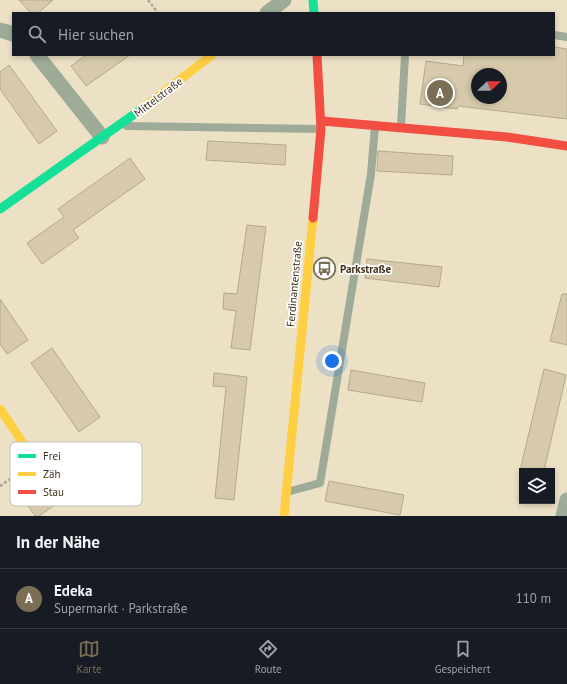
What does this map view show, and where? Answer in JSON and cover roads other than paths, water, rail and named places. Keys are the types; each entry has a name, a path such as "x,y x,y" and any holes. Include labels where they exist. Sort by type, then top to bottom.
{"street":[{"path":"268,12 284,0"},
{"path":"313,0 314,12"},
{"path":"0,30 12,34"},
{"path":"38,56 102,137"},
{"name":"Mittelstraße","path":"0,209 118,126 211,56"},
{"name":"Ferdinantenstraße","path":"284,516 321,125 317,56"},
{"path":"321,125 375,126 507,137 567,146"},
{"path":"0,409 23,442"},
{"path":"564,516 567,500"}],"lane":[{"path":"555,35 567,37"},
{"path":"401,128 405,56"},
{"path":"118,126 321,125"},
{"path":"286,492 320,483 371,174 375,126"}],"place":[{"name":"Edeka","path":"440,93"},
{"name":"Parkstraße","path":"324,269"}]}
